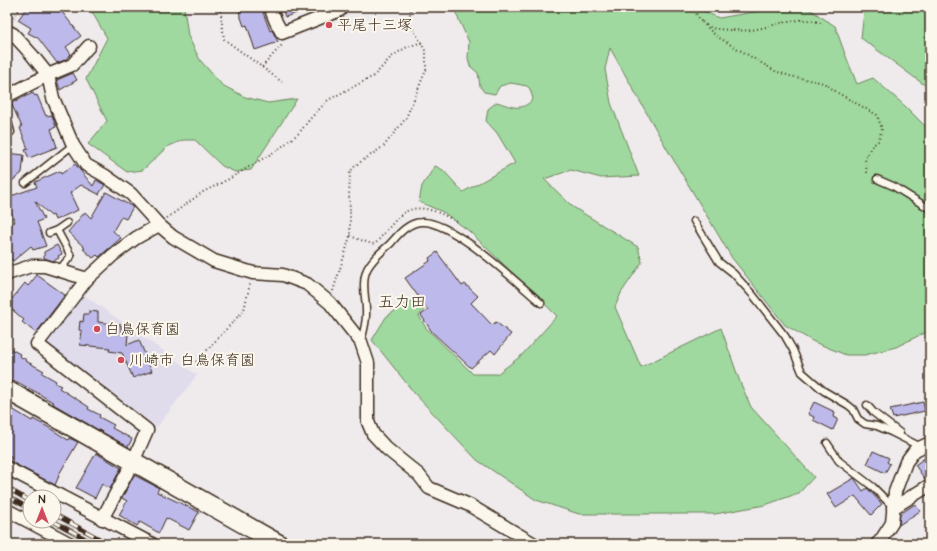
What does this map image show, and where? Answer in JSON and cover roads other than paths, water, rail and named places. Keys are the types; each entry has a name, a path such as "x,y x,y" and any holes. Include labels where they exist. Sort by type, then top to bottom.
{"street":[{"path":"270,7 282,33 342,8"},
{"path":"9,26 13,34 48,75 53,98 73,145 86,166 104,175 131,194 159,225 173,237 214,261 253,273 283,275 307,284 330,303 361,342 368,363 368,422 373,434 387,449 419,475 429,488 469,505 534,544"},
{"path":"7,96 48,75 72,65 89,46"},
{"path":"102,519 133,462 148,430 37,344 87,279 113,255 136,238 159,225"},
{"path":"10,270 31,266 45,266 87,279"},
{"path":"7,390 279,544"},
{"path":"877,544 892,524 895,492 906,462 915,450 922,444"},
{"path":"7,468 152,544"},
{"path":"893,508 930,485"},
{"path":"7,510 71,544"}],"lane":[{"path":"7,118 11,132"},
{"path":"25,183 73,145"},
{"path":"877,179 893,186 930,208"},
{"path":"694,221 719,262 733,273 753,295 785,336 793,350 802,372 824,391 853,409 858,419 865,424 877,426 922,444"},
{"path":"49,233 57,230 67,222"},
{"path":"361,342 366,314 364,289 366,272 375,259 406,227 419,222 428,222 442,226 482,254 541,303"},
{"path":"57,230 71,256 59,270"},
{"path":"867,405 874,413 922,444"},
{"path":"827,443 839,461 873,487 893,508"}],"railway":[{"path":"7,488 22,496"},
{"path":"7,496 22,504"},
{"path":"62,518 109,544"},
{"path":"62,526 95,544"}],"place":[{"name":"平尾十三塚","path":"329,25"},
{"name":"白鳥保育園","path":"97,329"},
{"name":"川崎市 白鳥保育園","path":"121,360"}],"district":[{"name":"五力田","path":"402,302"}]}
